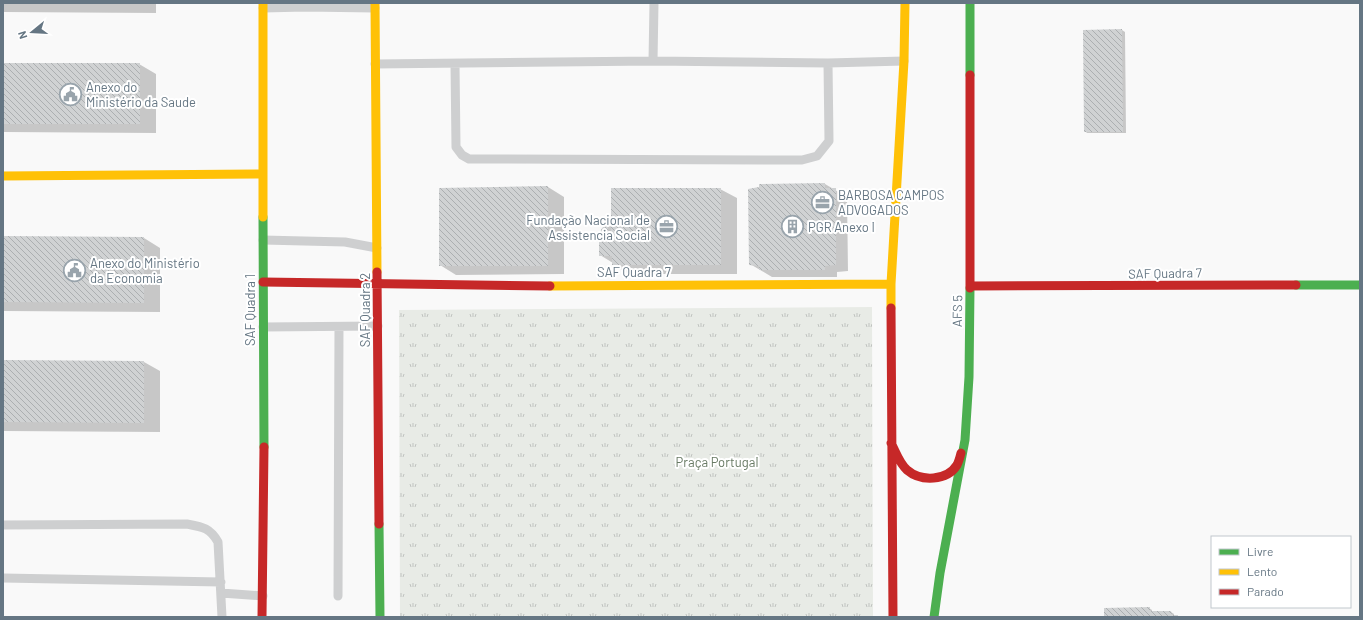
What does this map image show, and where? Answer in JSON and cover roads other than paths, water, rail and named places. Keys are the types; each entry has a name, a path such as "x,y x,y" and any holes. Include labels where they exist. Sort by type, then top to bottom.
{"street":[{"path":"893,617 891,284 904,61 905,3"},
{"name":"AFS 5","path":"934,617 940,573 965,440 969,377 970,3"},
{"name":"SAF Quadra 1","path":"262,617 264,465 263,5"},
{"name":"SAF Quadra 2","path":"375,5 380,617"},
{"path":"3,176 263,174"},
{"name":"SAF Quadra 7","path":"263,282 378,285 780,286 891,284"},
{"name":"SAF Quadra 7","path":"970,286 1360,285"},
{"path":"891,442 906,469 913,474 930,479 947,474 957,466 965,440"}],"lane":[{"path":"653,61 654,3"},
{"path":"263,5 305,7 375,5"},
{"path":"376,64 653,61 828,63 904,61"},
{"path":"455,64 456,147 462,155 469,159 802,160 817,156 829,141 828,63"},
{"path":"263,240 345,242 377,248"},
{"path":"263,327 378,326"},
{"path":"338,596 340,327"},
{"path":"3,525 187,524 202,527 213,533 218,542 222,617"},
{"path":"3,578 221,582"},
{"path":"221,593 263,596"}],"place":[{"name":"Anexo do Ministério da Saude","path":"71,94"},
{"name":"BARBOSA CAMPOS ADVOGADOS","path":"822,202"},
{"name":"Fundação Nacional de Assistencia Social","path":"666,227"},
{"name":"PGR Anexo I","path":"792,227"},
{"name":"Anexo do Ministério da Economia","path":"74,270"}],"park label":[{"name":"Praça Portugal","path":"717,462"}]}
